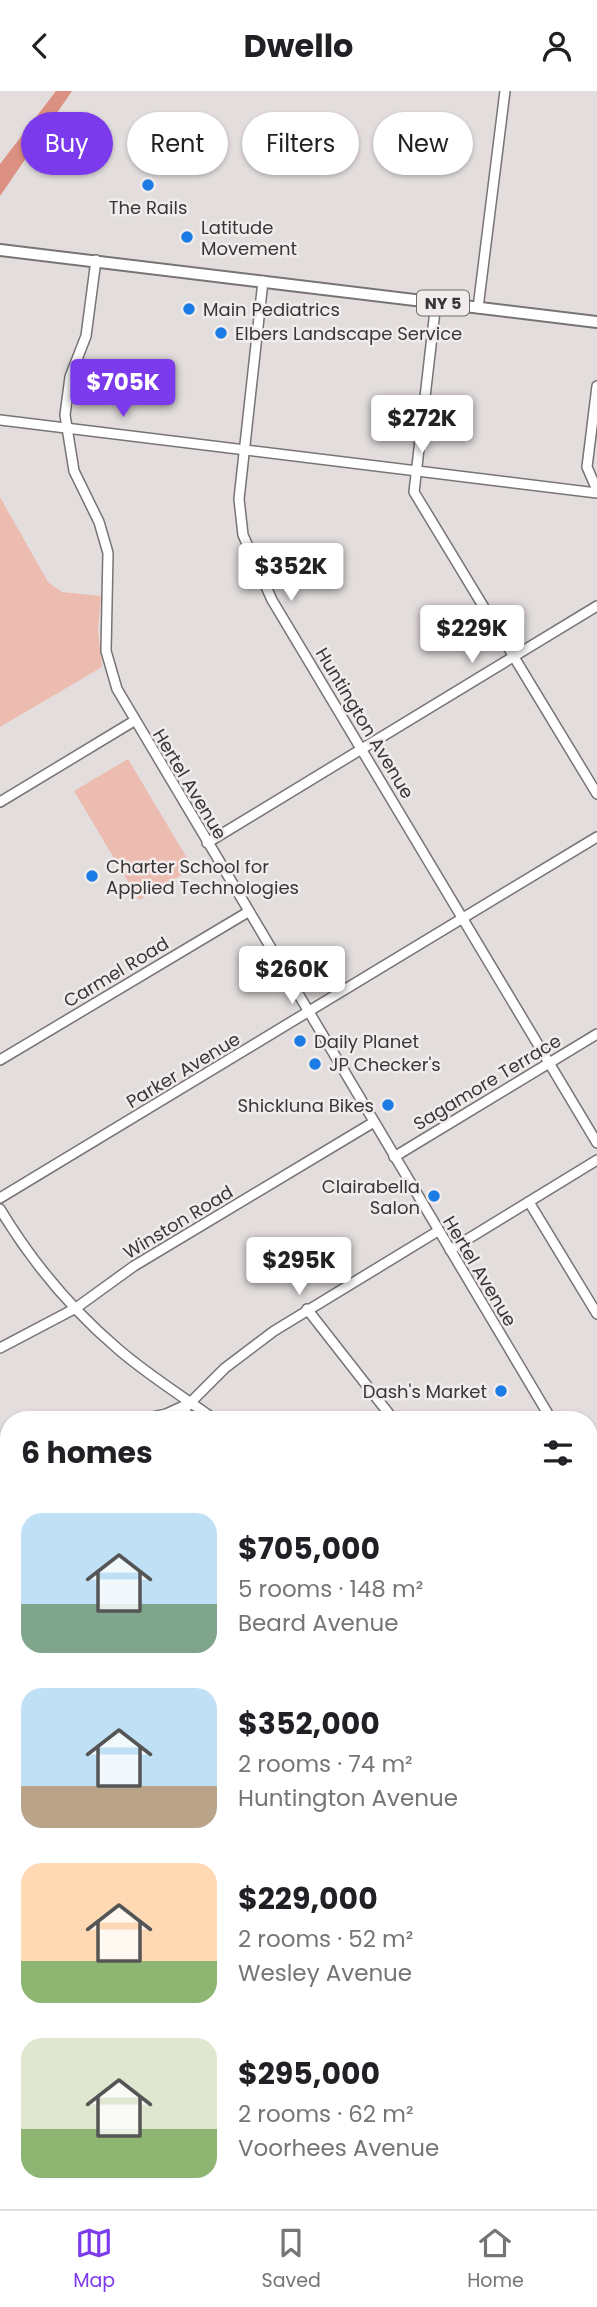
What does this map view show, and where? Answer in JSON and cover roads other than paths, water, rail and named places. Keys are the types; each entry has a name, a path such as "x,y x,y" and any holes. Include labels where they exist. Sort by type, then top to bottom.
{"main road":[{"name":"NY 5","path":"0,250 597,322"}],"street":[{"path":"478,308 505,91"},
{"name":"Hertel Avenue","path":"96,260 86,336 66,393 66,428 74,471 99,522 108,553 106,651 117,689 206,843 546,1411"},
{"name":"Huntington Avenue","path":"263,281 239,499 241,523 249,551 272,600 597,1143"},
{"path":"436,302 414,492 597,794"},
{"path":"0,420 597,491 587,467 597,386"},
{"path":"206,843 597,606"},
{"path":"0,802 134,721"},
{"name":"Parker Avenue","path":"0,1198 597,837"},
{"name":"Carmel Road","path":"0,1060 248,912"},
{"name":"Sagamore Terrace","path":"394,1157 597,1034"},
{"name":"Winston Road","path":"0,1347 76,1308 134,1266 373,1122"},
{"path":"450,1250 597,1160"},
{"path":"529,1202 597,1314"},
{"path":"0,1209 30,1256 76,1308 119,1350 202,1411"},
{"path":"184,1411 245,1352 307,1309 438,1231"},
{"path":"307,1309 387,1411"},
{"path":"173,1411 190,1403"}],"place":[{"name":"The Rails","path":"148,185"},
{"name":"Latitude Movement","path":"187,237"},
{"name":"Main Pediatrics","path":"189,309"},
{"name":"Elbers Landscape Service","path":"221,333"},
{"name":"Charter School for Applied Technologies","path":"92,876"},
{"name":"Daily Planet","path":"300,1041"},
{"name":"JP Checker's","path":"315,1064"},
{"name":"Shickluna Bikes","path":"388,1105"},
{"name":"Clairabella Salon","path":"434,1196"},
{"name":"Dash's Market","path":"501,1391"}]}
